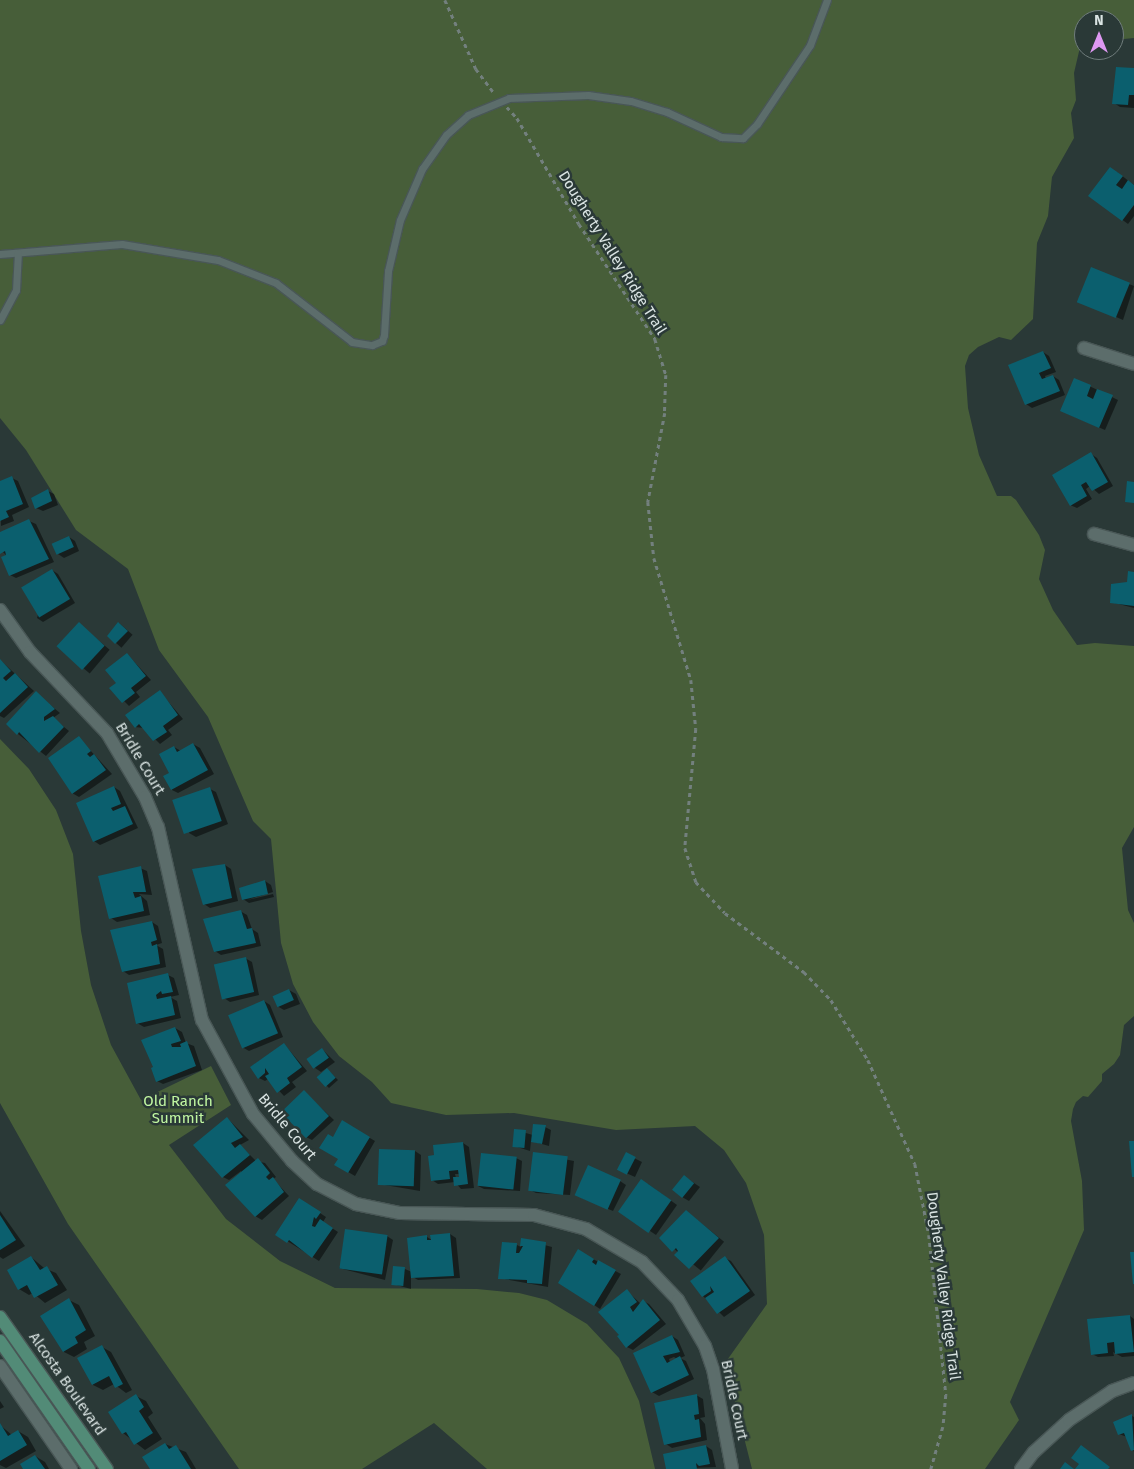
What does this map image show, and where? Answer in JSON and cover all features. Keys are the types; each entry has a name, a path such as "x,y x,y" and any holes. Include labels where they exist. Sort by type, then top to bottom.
{"main road":[{"name":"Alcosta Boulevard","path":"0,1317 107,1469"},
{"name":"Alcosta Boulevard","path":"0,1341 89,1469"}],"street":[{"path":"1084,348 1134,364"},
{"path":"1094,534 1134,546"},
{"name":"Bridle Court","path":"0,610 30,652 87,708 108,733 145,797 158,827 202,1020 236,1087 280,1147 317,1184 356,1204 400,1213 534,1215 586,1229 642,1262 678,1300 705,1346 713,1369 732,1469"},
{"path":"0,1366 71,1469"},
{"path":"1021,1469 1034,1452 1069,1420 1112,1391 1134,1383"}],"lane":[{"path":"0,254 122,244 218,260 276,283 352,342 372,346 382,342 384,335 391,254 400,220 422,169 446,135 468,115 500,100 538,94 588,94 667,112 721,137 743,138 757,124 810,45 827,0"},
{"path":"0,320 16,290 19,278 18,253"}],"path":[{"name":"Dougherty Valley Ridge Trail","path":"445,0 476,69 517,118 580,224 655,339 666,375 666,394 658,458 648,502 654,558 691,680 696,729 685,848 696,882 725,913 804,972 831,1000 868,1060 915,1164 929,1235 946,1395 943,1427 931,1469"}],"green space":[{"path":"0,0 1134,0 1134,38 1124,39 1124,10 1074,10 1074,60 1077,60 1074,73 1076,100 1071,113 1074,138 1052,177 1048,216 1037,243 1033,319 1011,340 999,337 978,347 969,355 965,366 968,408 979,455 997,496 1011,496 1016,500 1039,535 1045,550 1039,579 1053,610 1077,645 1095,643 1134,646 1134,827 1122,848 1128,910 1134,923 1134,1016 1124,1025 1120,1055 1114,1064 1102,1074 1102,1081 1088,1097 1083,1096 1076,1102 1073,1109 1071,1121 1082,1181 1084,1230 1010,1402 1019,1420 985,1469 752,1469 725,1363 767,1304 764,1235 746,1183 724,1150 695,1126 616,1130 514,1113 446,1115 391,1103 372,1082 339,1056 313,1022 293,984 281,943 271,839 253,821 208,717 159,650 128,569 76,530 26,450 0,418"},
{"name":"Old Ranch Summit","path":"0,739 29,769 56,810 73,854 81,931 91,985 111,1045 141,1100 211,1066 231,1105 169,1145 226,1219 280,1261 335,1288 477,1289 519,1293 547,1300 587,1324 619,1358 639,1401 655,1469 487,1469 434,1423 362,1469 239,1469 68,1224 0,1103"}],"building":[{"path":"1116,67 1134,68 1134,95 1129,95 1128,105 1112,104"},
{"path":"1110,167 1123,176 1116,185 1122,189 1128,180 1134,185 1134,205 1122,221 1088,196"},
{"path":"1091,267 1130,283 1116,318 1077,302"},
{"path":"1043,351 1051,368 1039,373 1042,379 1053,375 1060,391 1025,405 1008,365"},
{"path":"1074,378 1091,385 1087,396 1093,399 1097,389 1113,395 1099,428 1060,411"},
{"path":"1091,452 1108,482 1092,491 1086,482 1081,485 1087,496 1070,506 1052,475"},
{"path":"12,476 23,504 6,511 9,517 0,521 0,481"},
{"path":"1127,481 1134,482 1134,503 1125,502"},
{"path":"48,489 52,501 35,509 31,498"},
{"path":"29,519 49,559 9,576 1,557 6,555 5,551 0,554 0,532"},
{"path":"69,536 74,547 57,555 52,544"},
{"path":"52,569 70,599 39,618 21,588"},
{"path":"1128,571 1134,572 1134,606 1110,603 1111,584 1127,582"},
{"path":"79,622 105,646 82,670 56,646"},
{"path":"118,622 128,631 115,644 107,636"},
{"path":"127,653 146,676 131,688 135,693 122,703 109,688 116,683 105,670"},
{"path":"0,659 11,671 3,678 6,681 15,673 28,687 0,713"},
{"path":"160,690 178,715 163,726 167,732 153,741 139,724 135,728 125,715"},
{"path":"36,691 55,709 44,717 44,721 53,716 64,727 39,753 19,732 17,735 6,724"},
{"path":"79,736 91,751 87,754 90,757 94,754 106,770 72,794 48,758"},
{"path":"193,743 208,770 171,790 163,776 169,773 159,754 174,746 177,752"},
{"path":"114,786 121,804 111,808 113,811 125,806 133,824 93,842 76,803"},
{"path":"210,787 222,821 184,834 172,800"},
{"path":"225,864 232,898 203,905 192,869"},
{"path":"141,866 146,892 133,892 135,898 141,896 144,911 109,919 98,876"},
{"path":"265,880 268,894 242,900 239,888"},
{"path":"241,910 247,929 252,928 256,943 214,952 203,919"},
{"path":"152,921 157,940 151,942 152,946 157,944 160,964 122,972 110,930"},
{"path":"246,957 254,992 222,1000 214,964"},
{"path":"168,973 173,992 162,994 161,991 156,995 157,999 171,996 175,1015 136,1024 127,983"},
{"path":"289,989 294,1000 277,1007 273,996"},
{"path":"264,1000 278,1033 242,1048 228,1015"},
{"path":"175,1027 181,1041 171,1044 172,1047 181,1047 180,1044 187,1041 196,1066 156,1082 151,1068 153,1067 141,1040"},
{"path":"284,1043 302,1067 287,1078 290,1083 277,1093 265,1076 269,1074 265,1068 265,1073 258,1079 250,1067"},
{"path":"322,1048 329,1058 313,1069 306,1059"},
{"path":"327,1068 336,1078 325,1087 317,1077"},
{"path":"304,1090 329,1116 306,1138 281,1112"},
{"path":"227,1117 243,1137 231,1143 235,1148 240,1144 250,1155 222,1178 193,1145"},
{"path":"342,1120 370,1137 348,1173 334,1165 338,1159 319,1148 328,1134 333,1137"},
{"path":"533,1124 546,1125 542,1144 531,1142"},
{"path":"514,1129 526,1130 524,1148 512,1147"},
{"path":"1129,1141 1134,1141 1134,1177 1132,1177"},
{"path":"463,1142 468,1184 454,1186 453,1177 459,1177 458,1170 449,1171 450,1179 431,1181 428,1156 434,1155 433,1145"},
{"path":"379,1149 415,1150 414,1186 378,1185"},
{"path":"533,1152 568,1156 563,1195 528,1191"},
{"path":"626,1152 636,1157 627,1175 617,1170"},
{"path":"481,1153 517,1157 513,1190 478,1186"},
{"path":"258,1158 270,1173 266,1177 269,1180 273,1177 284,1192 255,1217 225,1185"},
{"path":"588,1165 621,1180 607,1210 575,1195"},
{"path":"684,1175 694,1183 682,1198 672,1190"},
{"path":"641,1179 671,1200 648,1233 618,1212"},
{"path":"299,1198 321,1212 316,1219 314,1217 312,1226 315,1227 320,1219 333,1228 312,1258 289,1240 287,1243 275,1235"},
{"path":"686,1210 719,1238 689,1269 674,1255 678,1251 676,1248 672,1252 659,1238"},
{"path":"0,1215 16,1240 0,1250"},
{"path":"345,1229 388,1235 382,1275 339,1269"},
{"path":"450,1233 454,1276 411,1278 407,1238 427,1235 427,1240 431,1240 430,1235"},
{"path":"521,1238 546,1242 542,1284 527,1283 527,1280 498,1279 502,1242 517,1243 516,1253 519,1253 523,1246 520,1246"},
{"path":"578,1249 594,1259 592,1262 596,1265 598,1260 616,1270 594,1306 558,1283"},
{"path":"1130,1252 1134,1252 1134,1284 1133,1284"},
{"path":"31,1256 40,1270 47,1266 58,1285 34,1298 27,1285 18,1290 7,1270"},
{"path":"725,1256 750,1291 717,1314 705,1298 714,1292 710,1286 711,1291 702,1297 690,1281"},
{"path":"393,1266 405,1267 403,1286 391,1285"},
{"path":"627,1289 637,1302 630,1307 633,1312 643,1299 660,1320 626,1348 617,1336 619,1335 598,1312"},
{"path":"69,1298 86,1330 75,1337 78,1343 63,1352 40,1316"},
{"path":"1130,1315 1134,1352 1115,1354 1114,1342 1107,1343 1108,1353 1091,1355 1087,1319"},
{"path":"672,1335 680,1352 663,1356 667,1363 680,1356 689,1375 651,1393 633,1353"},
{"path":"102,1345 123,1384 115,1388 109,1376 92,1385 77,1358"},
{"path":"136,1394 144,1407 139,1411 153,1433 134,1445 126,1432 122,1434 108,1412"},
{"path":"697,1394 699,1414 694,1415 695,1420 699,1419 701,1437 664,1445 654,1403"},
{"path":"1132,1414 1134,1450 1131,1451 1124,1433 1118,1435 1113,1422"},
{"path":"0,1423 8,1436 18,1430 27,1445 0,1461"},
{"path":"165,1443 169,1449 176,1445 191,1469 150,1469 142,1457"},
{"path":"706,1445 710,1464 699,1466 696,1463 697,1469 666,1469 663,1454"},
{"path":"1081,1445 1110,1467 1108,1469 1075,1469 1079,1464 1071,1458"},
{"path":"35,1455 45,1469 23,1469 20,1464"},
{"path":"1065,1462 1074,1469 1060,1469"}]}
